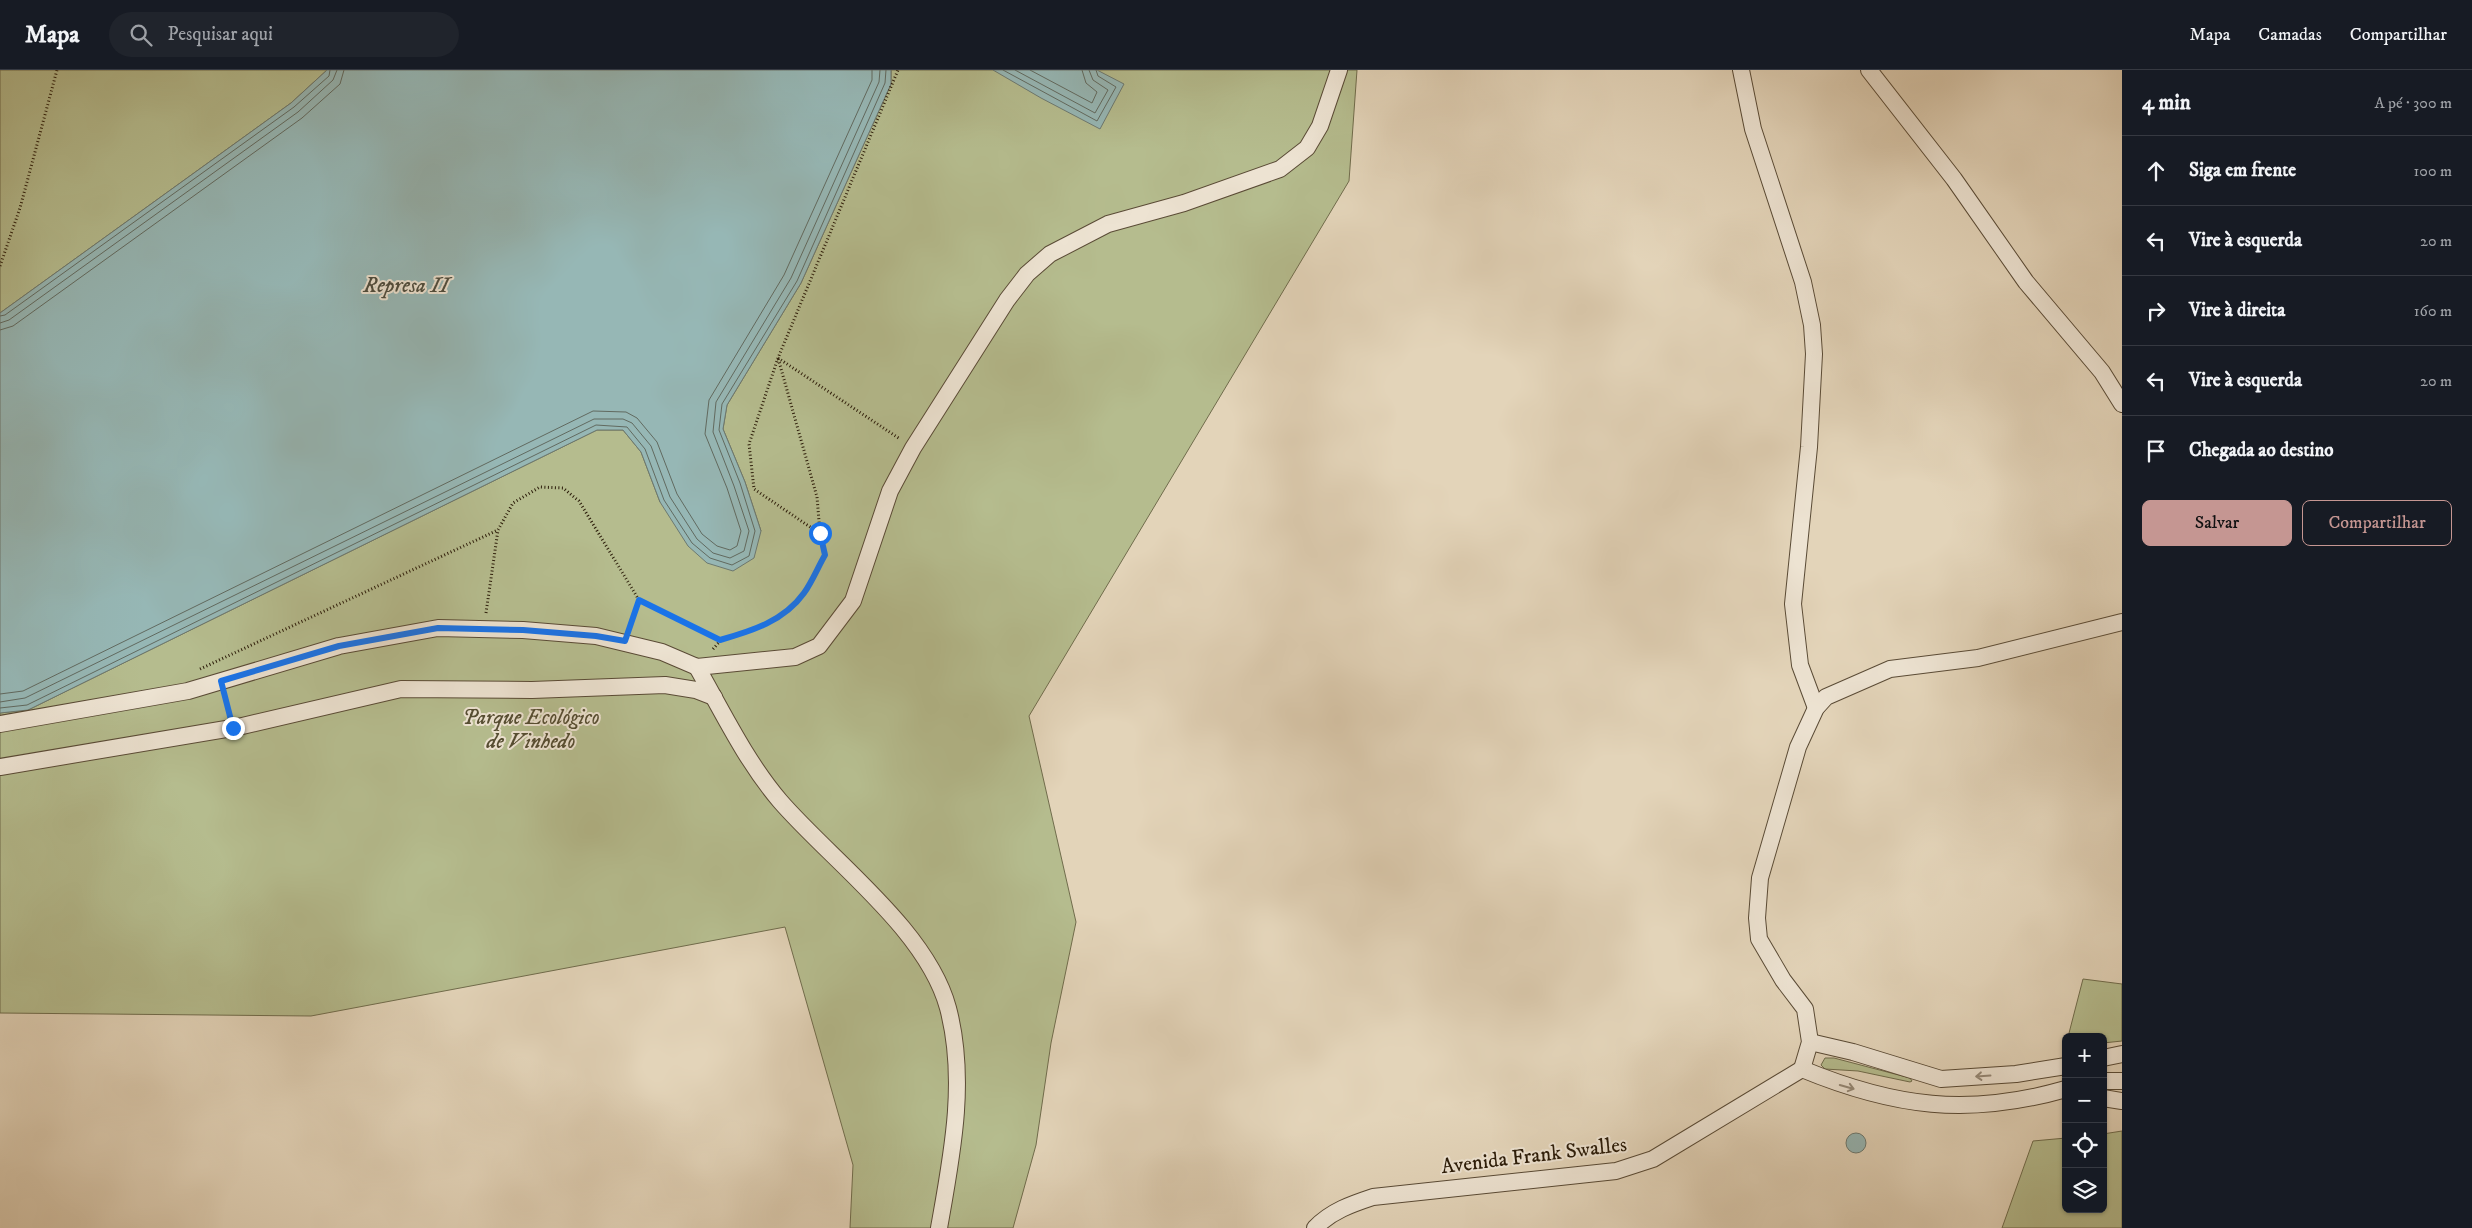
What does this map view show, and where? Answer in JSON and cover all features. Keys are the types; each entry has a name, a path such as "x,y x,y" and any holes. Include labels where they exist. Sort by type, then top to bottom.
{"street":[{"path":"0,724 188,690 339,646 438,628 484,628 596,636 625,641 662,652 697,667 794,658 819,646 853,601 890,491 913,448 1007,300 1032,269 1050,254 1108,224 1184,203 1280,169 1307,148 1320,126 1339,70"},
{"path":"1741,70 1753,129 1803,282 1812,325 1814,354 1809,447 1793,604 1800,665 1816,708"},
{"path":"1868,70 1954,179 2026,282 2102,372 2122,404"},
{"path":"2062,1090 2045,1095 1972,1107 1934,1106 1856,1089 1802,1069 1810,1042 1805,1009 1783,980 1759,939 1757,918 1760,878 1798,746 1816,708 1826,697 1890,669 1978,658 2122,622"},
{"path":"697,667 751,764 781,802 885,908 934,972 948,1006 955,1040 958,1096 949,1175 939,1228"},
{"path":"0,767 233,728 401,689 532,690 665,685 696,690 714,697"},
{"path":"1810,1042 1853,1052 1941,1079 2016,1074 2062,1067"},
{"path":"2107,1057 2122,1054"},
{"name":"Avenida Frank Swalles","path":"1315,1228 1333,1213 1353,1203 1373,1197 1616,1171 1638,1165 1653,1159 1802,1069"},
{"path":"2016,1074 2018,1100"},
{"path":"1934,1106 1941,1079"},
{"path":"2107,1081 2122,1080"},
{"path":"2045,1095 2062,1095"},
{"path":"2107,1099 2122,1101"}],"path":[{"path":"0,266 20,208 57,70"},
{"path":"820,533 754,489 749,444 778,358 898,70"},
{"path":"778,358 913,448"},
{"path":"484,628 498,530 513,503 540,486 563,488 579,501 639,600 720,640 761,628 786,611 804,593 825,555 820,533 817,497 778,358"},
{"path":"191,673 498,530"},
{"path":"625,641 639,600"},
{"path":"221,681 233,728"}],"green space":[{"path":"0,70 327,70 291,103 0,313"},
{"name":"Parque Ecológico de Vinhedo","path":"891,70 1357,70 1349,181 1029,716 1076,922 1051,1043 1036,1145 1013,1228 850,1228 853,1165 785,927 311,1016 0,1013 0,713 28,710 597,430 623,430 641,452 660,502 761,531 745,482 723,429 727,405 801,283 891,84"},
{"path":"2083,979 2122,984 2122,1041 2107,1043 2107,1033 2069,1033"},
{"path":"1825,1058 1834,1058 1910,1078 1912,1081 1858,1071 1825,1069 1821,1065"},
{"path":"2122,1131 2122,1228 2002,1228 2033,1141 2062,1138 2062,1213 2107,1213 2107,1133"}],"water":[{"name":"Represa II","path":"327,70 891,70 891,84 801,283 727,405 723,429 745,482 761,531 754,558 733,571 707,563 688,546 660,502 641,452 623,430 597,430 28,710 0,713 0,313 291,103"},
{"path":"993,70 1097,70 1124,84 1100,129"},
{"path":"1856,1133 1863,1136 1866,1143 1863,1150 1856,1153 1849,1150 1846,1143 1849,1136"}],"route":[{"path":"233,728 221,681 339,646 438,628 523,630 596,636 625,641 639,600 720,640 761,628 786,611 804,593 825,555 820,533"}]}
